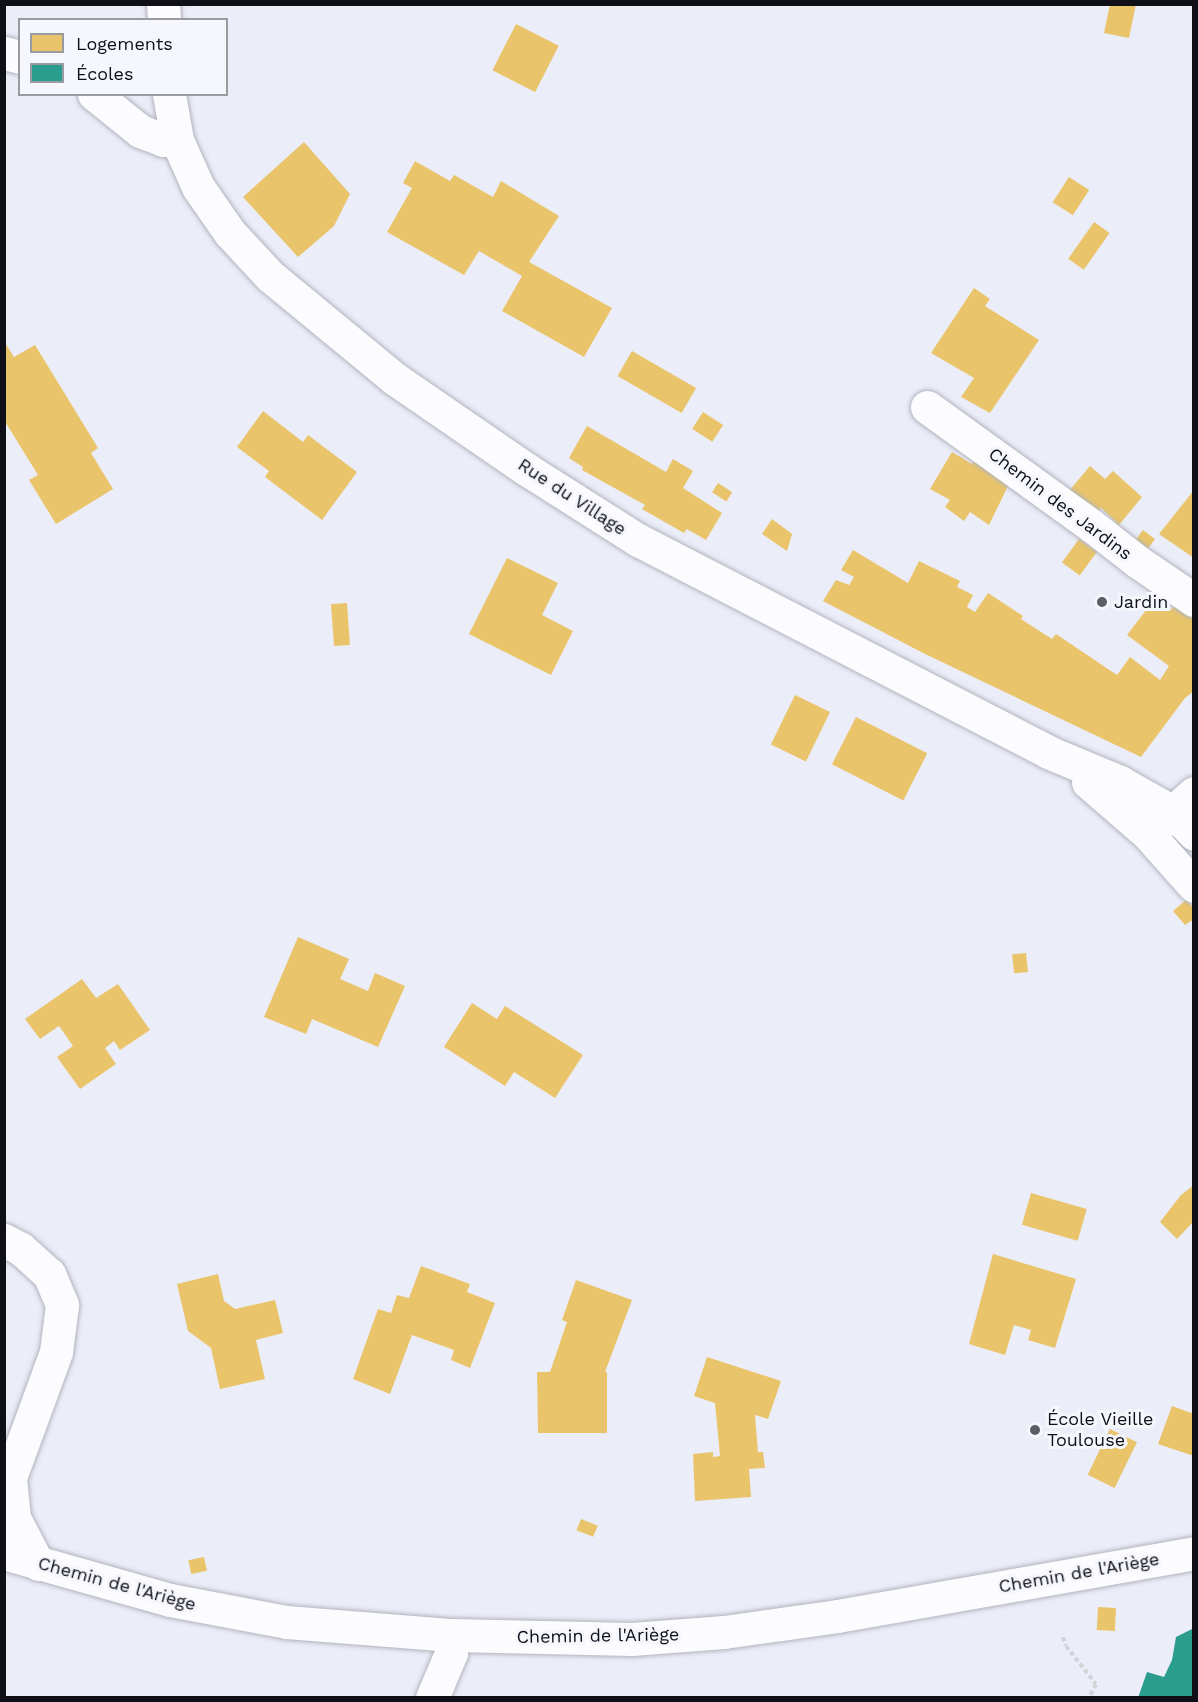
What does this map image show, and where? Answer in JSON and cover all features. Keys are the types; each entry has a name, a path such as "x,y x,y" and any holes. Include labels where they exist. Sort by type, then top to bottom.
{"street":[{"path":"96,96 140,131 163,140 177,140"},
{"name":"Rue du Village","path":"169,96 177,140 198,188 238,242 270,276 395,379 526,469 638,540 1048,752 1187,813"},
{"name":"Chemin des Jardins","path":"927,406 1138,562 1194,600"},
{"name":"Rue du Village","path":"1048,752 1108,796 1148,834 1194,886"},
{"path":"1148,834 1187,813"},
{"path":"4,1240 21,1249 49,1274 62,1305 56,1352 8,1482 15,1518 38,1564"},
{"name":"Chemin de l'Ariège","path":"4,1553 170,1600 286,1623 452,1635 632,1639 724,1632 838,1616 1194,1553"},
{"path":"432,1698 451,1653 452,1635"}],"path":[{"path":"1063,1637 1066,1646 1096,1684 1089,1698"}],"building: Logements":[{"path":"1110,4 1136,4 1129,38 1104,33"},
{"path":"516,24 559,46 535,92 492,70"},
{"path":"304,142 350,194 334,226 298,257 243,197"},
{"path":"415,161 450,181 454,175 493,197 501,181 559,216 529,262 612,308 584,357 502,311 522,276 479,251 464,275 387,232 412,188 403,183"},
{"path":"1069,177 1089,190 1073,215 1053,202"},
{"path":"1094,222 1110,233 1084,270 1068,259"},
{"path":"974,288 990,299 985,306 1039,340 990,413 961,397 974,378 931,353"},
{"path":"4,341 14,357 35,345 98,448 91,453 113,489 56,524 29,480 38,475 4,420"},
{"path":"632,351 696,388 682,413 618,376"},
{"path":"263,411 303,442 308,435 357,472 322,520 265,477 269,471 237,447"},
{"path":"703,412 723,425 712,442 692,429"},
{"path":"587,426 666,472 673,459 693,471 683,488 722,513 706,540 687,529 684,533 642,509 645,505 582,470 583,467 569,458"},
{"path":"952,452 972,464 974,460 1008,486 989,525 970,512 964,521 945,507 950,500 930,489"},
{"path":"1090,466 1105,479 1113,471 1142,497 1119,525 1101,508 1097,513 1069,491"},
{"path":"718,483 732,492 726,501 712,492"},
{"path":"1194,490 1194,558 1159,534"},
{"path":"772,519 792,534 787,551 762,534"},
{"path":"1143,530 1155,539 1147,550 1135,541"},
{"path":"1079,539 1097,552 1080,575 1062,562"},
{"path":"853,550 908,583 919,561 960,581 957,587 973,595 967,607 975,612 988,593 1023,616 1021,619 1052,639 1056,634 1117,675 1130,657 1160,680 1169,666 1127,635 1156,597 1171,610 1174,606 1194,614 1194,691 1185,698 1141,757 925,654 823,601 836,580 849,585 854,577 841,570"},
{"path":"507,558 558,583 542,615 573,631 551,675 469,634"},
{"path":"347,603 350,645 334,646 331,604"},
{"path":"795,695 830,712 806,762 771,744"},
{"path":"856,717 927,753 903,801 832,764"},
{"path":"1186,900 1194,908 1194,919 1185,925 1173,911"},
{"path":"298,937 349,959 340,979 368,991 375,973 405,986 378,1047 312,1019 306,1034 264,1017"},
{"path":"1026,953 1028,972 1014,973 1012,954"},
{"path":"82,979 96,998 118,984 150,1030 120,1050 114,1041 105,1048 116,1064 80,1089 57,1057 73,1046 59,1026 40,1039 25,1019"},
{"path":"472,1003 497,1019 505,1006 583,1055 555,1098 514,1072 505,1086 444,1047"},
{"path":"1194,1185 1194,1221 1177,1239 1160,1222 1181,1195"},
{"path":"1031,1193 1087,1209 1078,1241 1022,1225"},
{"path":"993,1254 1076,1279 1055,1348 1028,1340 1031,1330 1014,1325 1005,1355 969,1344"},
{"path":"421,1266 470,1284 467,1292 495,1303 470,1368 451,1360 454,1350 412,1335 390,1394 353,1379 378,1309 391,1313 397,1295 409,1298"},
{"path":"218,1274 224,1301 235,1309 275,1300 283,1333 256,1340 265,1379 220,1389 211,1348 188,1331 177,1284"},
{"path":"576,1280 632,1300 605,1372 607,1372 607,1433 538,1433 537,1372 550,1372 567,1322 562,1320"},
{"path":"707,1357 781,1381 768,1419 755,1415 758,1452 763,1452 765,1468 749,1469 751,1497 695,1501 693,1454 713,1452 713,1457 720,1456 715,1403 694,1396"},
{"path":"1172,1406 1194,1414 1194,1456 1158,1444"},
{"path":"1110,1429 1137,1442 1115,1488 1088,1475"},
{"path":"581,1519 598,1526 593,1537 577,1530"},
{"path":"204,1557 207,1571 191,1574 188,1560"},
{"path":"1098,1607 1116,1608 1115,1631 1097,1630"}],"building: Écoles":[{"path":"1194,1628 1194,1698 1138,1698 1147,1672 1164,1677 1172,1660 1176,1637"}],"place":[{"name":"Jardin","path":"1102,602"},
{"name":"École Vieille Toulouse","path":"1035,1430"}]}
